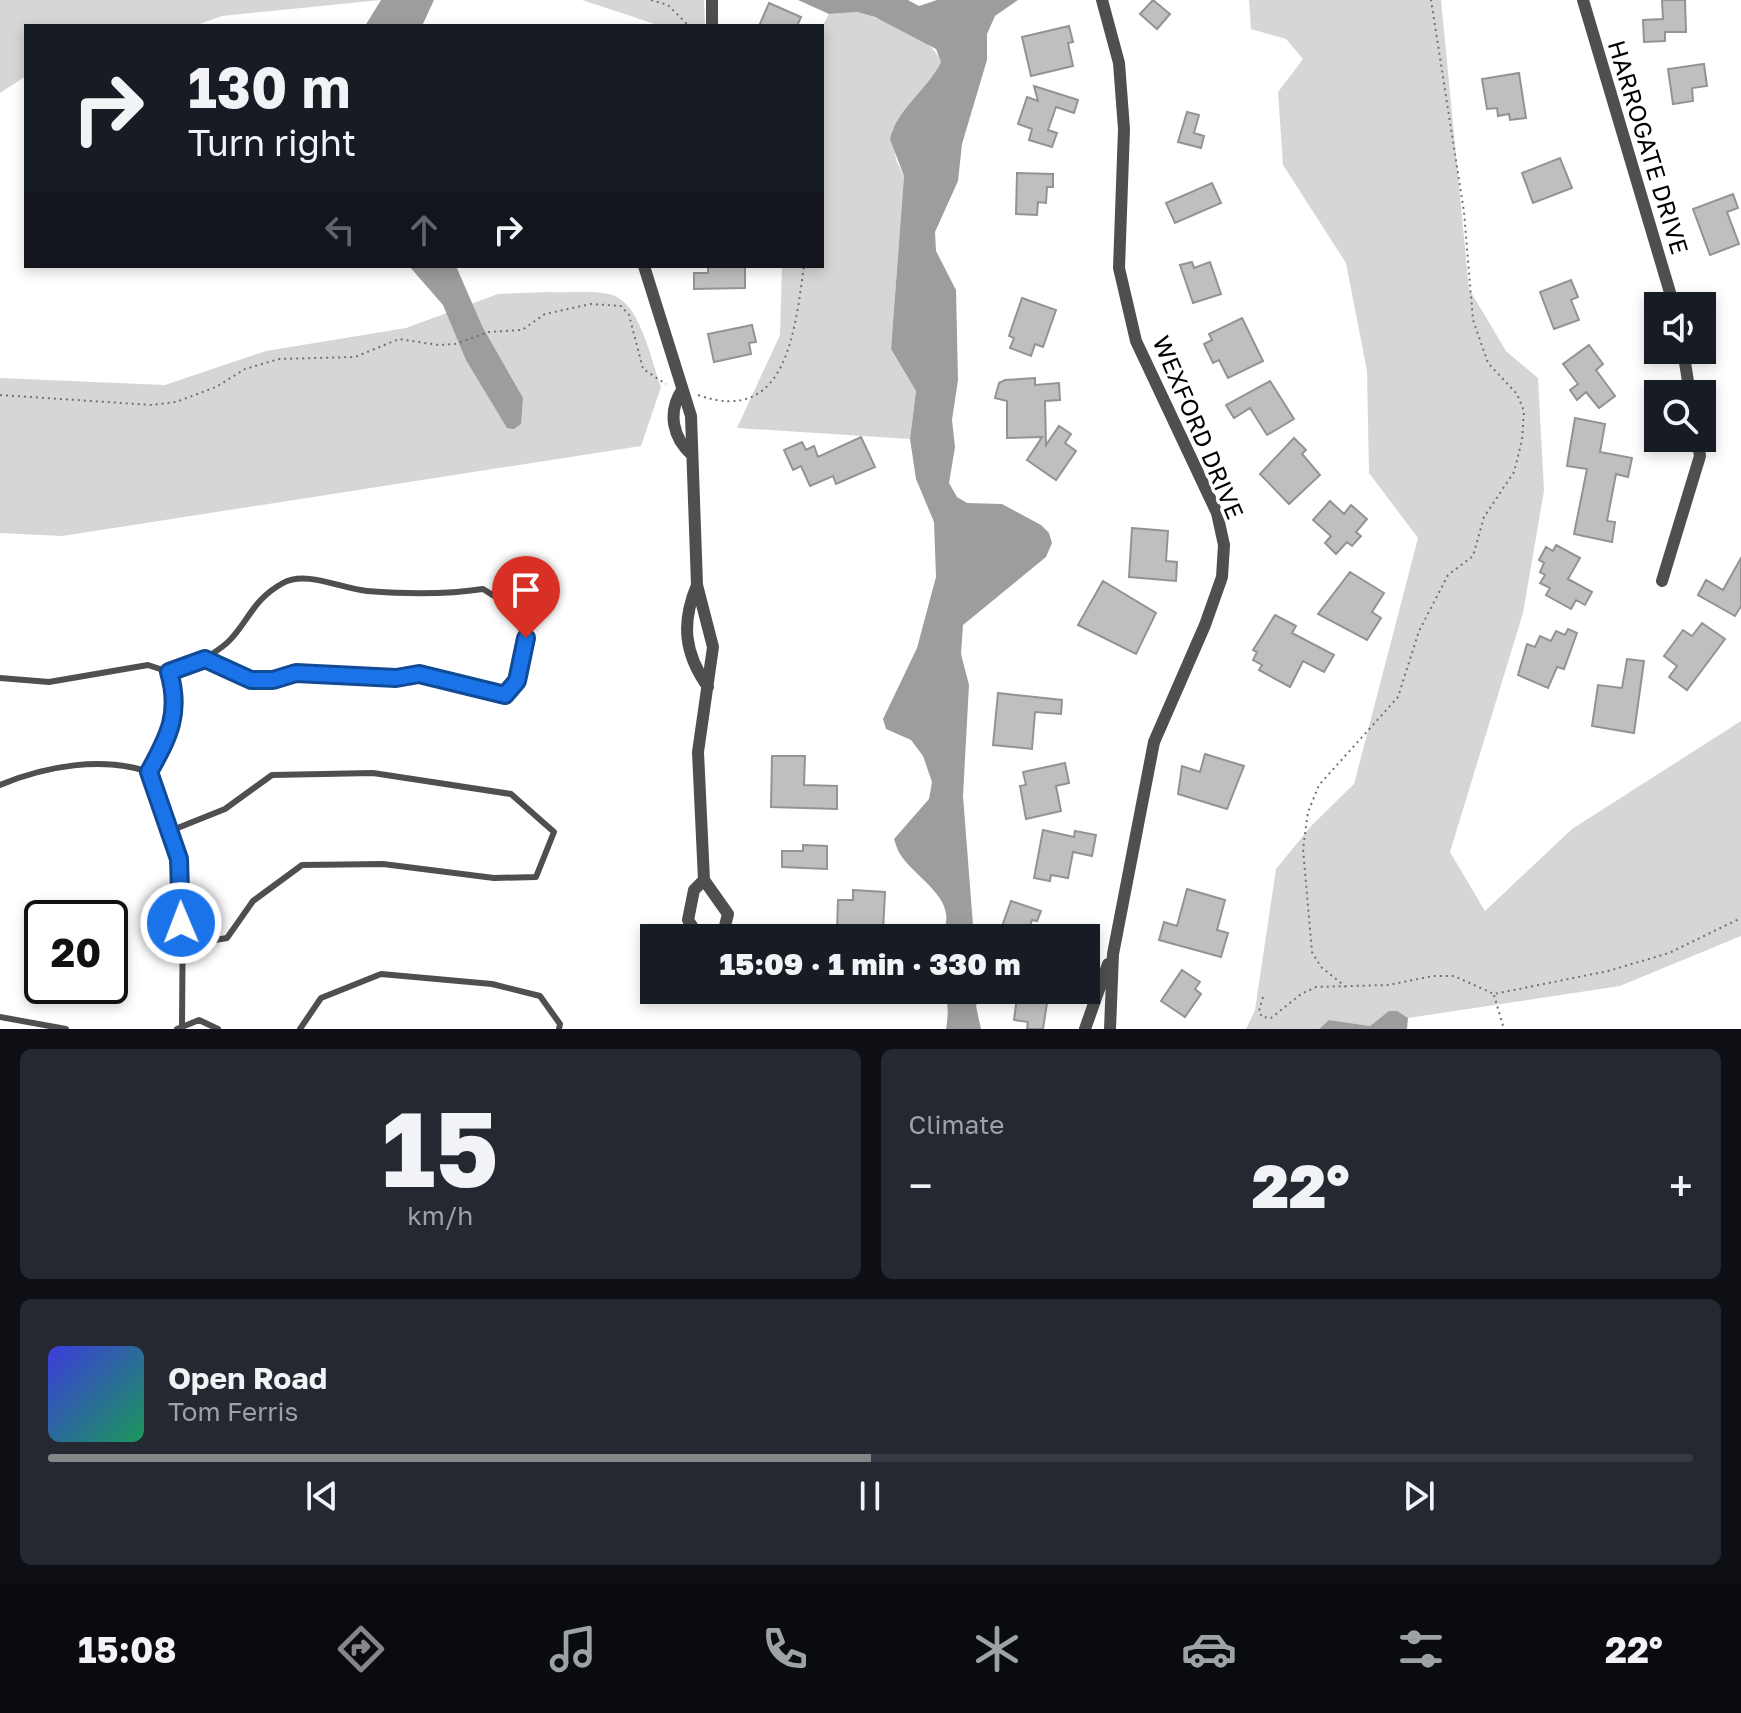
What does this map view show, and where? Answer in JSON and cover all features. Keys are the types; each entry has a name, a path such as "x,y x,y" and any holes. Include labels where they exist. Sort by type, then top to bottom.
{"street":[{"path":"712,0 712,24"},
{"name":"WEXFORD DRIVE","path":"1102,0 1119,63 1124,129 1119,268 1136,341 1217,513 1224,545 1222,577 1205,625 1154,742 1113,954 1110,1029"},
{"name":"HARROGATE DRIVE","path":"1583,0 1670,292"},
{"path":"645,268 691,416 697,585 713,647 698,752 704,880 728,914 726,924"},
{"path":"1662,581 1699,452"},
{"path":"697,585 684,631 699,674 708,687"},
{"path":"691,924 688,920 694,890 704,880"},
{"name":"WEXFORD DRIVE","path":"1085,1029 1113,954"}],"lane":[{"path":"0,678 49,682 148,665 169,672 205,659 230,640 250,608 285,581 320,581 363,591 404,593 448,594 483,589 507,604 526,638 517,681 505,695 419,674 396,678 296,673 273,680 251,680 205,659"},
{"path":"169,672 176,697 167,741 149,772 170,831 181,887 180,1027 199,1020 218,1029"},
{"path":"0,785 51,769 94,765 123,763 149,772"},
{"path":"170,831 225,809 272,775 373,773 511,794 554,832 536,877 494,878 383,864 302,865 253,901 227,938 180,946"},
{"path":"300,1029 321,998 381,974 492,984 540,996 560,1024 559,1029"},
{"path":"0,1017 66,1029"}],"path":[{"path":"651,0 668,5 687,24"},
{"path":"1346,987 1321,967 1312,952 1303,849 1308,812 1319,785 1398,697 1419,631 1448,575 1473,556 1484,517 1514,472 1522,440 1524,411 1517,394 1488,363 1473,320 1464,212 1431,0"},
{"path":"0,395 152,405 176,402 216,387 245,369 279,359 355,357 399,339 438,345 455,344 489,332 522,330 559,309 607,303 621,306 629,315 643,369 682,390 705,398 742,400 769,389 781,371 804,268"},
{"path":"1263,997 1259,1011 1262,1017 1271,1018 1301,994 1316,987 1454,976 1494,994 1608,971 1669,953 1741,918"},
{"path":"1494,994 1504,1029"}],"shaded area":[{"path":"0,0 381,0 222,16 200,24 24,24 24,77 0,93"},
{"path":"381,0 434,0 423,24 366,24"},
{"path":"582,0 704,0 705,24 655,24"},
{"path":"798,0 908,0 919,6 937,0 1018,0 995,16 987,34 987,60 962,144 958,181 935,232 936,251 956,290 958,380 952,420 955,447 949,483 957,497 967,503 1002,504 1041,525 1049,533 1052,543 1046,557 963,625 961,654 969,685 963,796 973,924 945,924 943,903 897,848 894,839 929,799 932,782 923,756 911,740 886,729 883,719 917,648 936,577 934,522 916,479 910,439 916,391 891,349 904,176 890,139 899,118 941,62 936,49 875,17 857,12 829,14"},
{"path":"1249,0 1441,0 1469,289 1506,351 1538,378 1544,491 1523,613 1450,852 1485,911 1572,829 1741,721 1741,936 1620,986 1408,1018 1392,1013 1370,1026 1329,1020 1319,1029 1246,1029 1255,1010 1276,869 1312,825 1354,784 1418,538 1369,473 1367,371 1346,263 1283,165 1278,92 1303,59 1286,39 1251,29"},
{"path":"857,12 893,24 917,36 936,52 941,62 933,78 892,130 896,160 904,176 891,349 916,391 910,439 737,428 780,335 782,268 824,268 824,24 829,14"},
{"path":"411,268 457,268 482,326 523,398 521,424 514,429 507,428 466,360 443,305"},
{"path":"606,293 623,301 631,310 649,349 661,387 641,446 62,536 0,533 0,378 165,385 266,351 406,328 498,294"},
{"path":"947,1004 977,1004 981,1029 946,1029"},
{"path":"1389,1011 1397,1011 1408,1018 1407,1029 1319,1029 1329,1020 1370,1026"}],"building":[{"path":"1153,0 1170,14 1157,29 1140,14"},
{"path":"1662,0 1685,0 1686,32 1665,32 1665,41 1644,42 1643,20 1663,19"},
{"path":"769,3 801,17 798,24 760,24"},
{"path":"1069,26 1073,42 1068,43 1073,66 1031,76 1022,37"},
{"path":"1704,64 1707,86 1692,88 1693,101 1673,104 1668,69"},
{"path":"1519,73 1526,118 1510,120 1509,114 1498,116 1497,108 1487,109 1482,79"},
{"path":"1034,86 1078,100 1074,113 1056,107 1048,130 1057,133 1052,147 1029,140 1032,129 1018,124 1027,97 1038,101"},
{"path":"1187,112 1199,115 1194,133 1204,136 1201,148 1178,142"},
{"path":"1560,158 1572,188 1533,203 1522,173"},
{"path":"1017,173 1053,174 1053,187 1047,187 1046,203 1038,202 1037,215 1016,214"},
{"path":"1212,183 1221,203 1175,223 1166,203"},
{"path":"1733,194 1738,208 1727,212 1739,244 1710,255 1693,209"},
{"path":"1192,262 1194,268 1210,262 1221,294 1193,303 1180,265"},
{"path":"708,268 745,268 745,288 694,289 694,273 708,273"},
{"path":"1571,280 1578,297 1571,300 1579,320 1554,329 1540,292"},
{"path":"1022,298 1056,310 1043,347 1035,344 1031,356 1010,348 1014,338 1009,336"},
{"path":"1242,318 1263,361 1228,378 1219,360 1213,363 1204,344 1212,340 1209,334"},
{"path":"752,325 756,342 749,343 751,354 714,362 708,334"},
{"path":"1589,345 1603,364 1596,370 1615,396 1599,408 1586,392 1577,400 1570,390 1578,384 1563,364"},
{"path":"1035,378 1035,385 1059,383 1060,400 1045,401 1046,445 1059,426 1071,434 1065,443 1076,451 1056,480 1027,460 1042,437 1007,438 1007,401 995,398 999,383 1005,380"},
{"path":"1270,381 1294,419 1267,435 1250,408 1234,418 1226,405"},
{"path":"1575,418 1605,424 1600,452 1632,458 1628,477 1616,474 1607,521 1615,522 1612,542 1574,534 1587,469 1567,466"},
{"path":"861,437 875,467 836,484 833,476 810,486 801,466 793,470 784,450 802,442 806,450 814,446 818,457"},
{"path":"1294,438 1306,450 1302,454 1320,475 1289,504 1260,474"},
{"path":"1330,501 1344,514 1351,505 1367,519 1356,532 1361,536 1352,546 1347,542 1336,554 1325,543 1331,536 1313,520"},
{"path":"1132,528 1168,531 1166,561 1177,562 1176,581 1129,577"},
{"path":"1556,545 1580,558 1568,579 1592,592 1585,605 1576,600 1571,609 1546,595 1550,588 1540,583 1545,575 1540,572 1544,563 1539,560 1546,547 1553,551"},
{"path":"1741,558 1741,606 1735,616 1698,595 1706,580 1723,590"},
{"path":"1350,572 1384,593 1372,612 1381,618 1367,640 1318,614"},
{"path":"1103,581 1156,613 1136,654 1078,625"},
{"path":"1275,615 1296,626 1292,633 1334,655 1324,672 1303,661 1290,687 1259,670 1262,665 1253,660 1257,652 1253,650"},
{"path":"1702,623 1725,639 1687,690 1669,677 1677,666 1664,656 1683,630 1692,636"},
{"path":"1568,629 1577,633 1564,669 1557,667 1548,688 1518,675 1527,644 1535,647 1540,636 1551,641 1556,631 1565,635"},
{"path":"1627,659 1644,661 1634,733 1592,726 1598,685 1622,688"},
{"path":"998,693 1062,700 1061,714 1035,712 1032,749 993,745"},
{"path":"1205,754 1244,766 1227,809 1178,794 1182,766 1200,772"},
{"path":"772,756 805,756 804,785 837,786 837,809 771,807"},
{"path":"1065,763 1069,783 1056,786 1061,811 1026,819 1020,786 1026,785 1023,772"},
{"path":"1043,830 1074,837 1075,831 1096,835 1092,856 1073,852 1068,878 1051,875 1050,881 1034,878"},
{"path":"803,845 827,846 827,869 782,867 782,851 803,851"},
{"path":"1187,889 1225,900 1217,930 1228,933 1221,957 1159,940 1164,922 1177,926"},
{"path":"853,890 885,892 883,924 837,924 838,900 853,900"},
{"path":"1011,901 1041,911 1037,921 1032,920 1031,924 1003,924"},
{"path":"1182,970 1200,982 1195,989 1201,994 1185,1017 1161,1001"},
{"path":"1016,1004 1047,1004 1043,1029 1027,1029 1028,1022 1014,1020"}],"route":[{"path":"181,923 183,900 179,859 164,808 149,772 167,741 176,697 169,672 205,659 251,680 273,680 296,673 396,678 419,674 462,687 505,695 517,681 526,638"}]}
